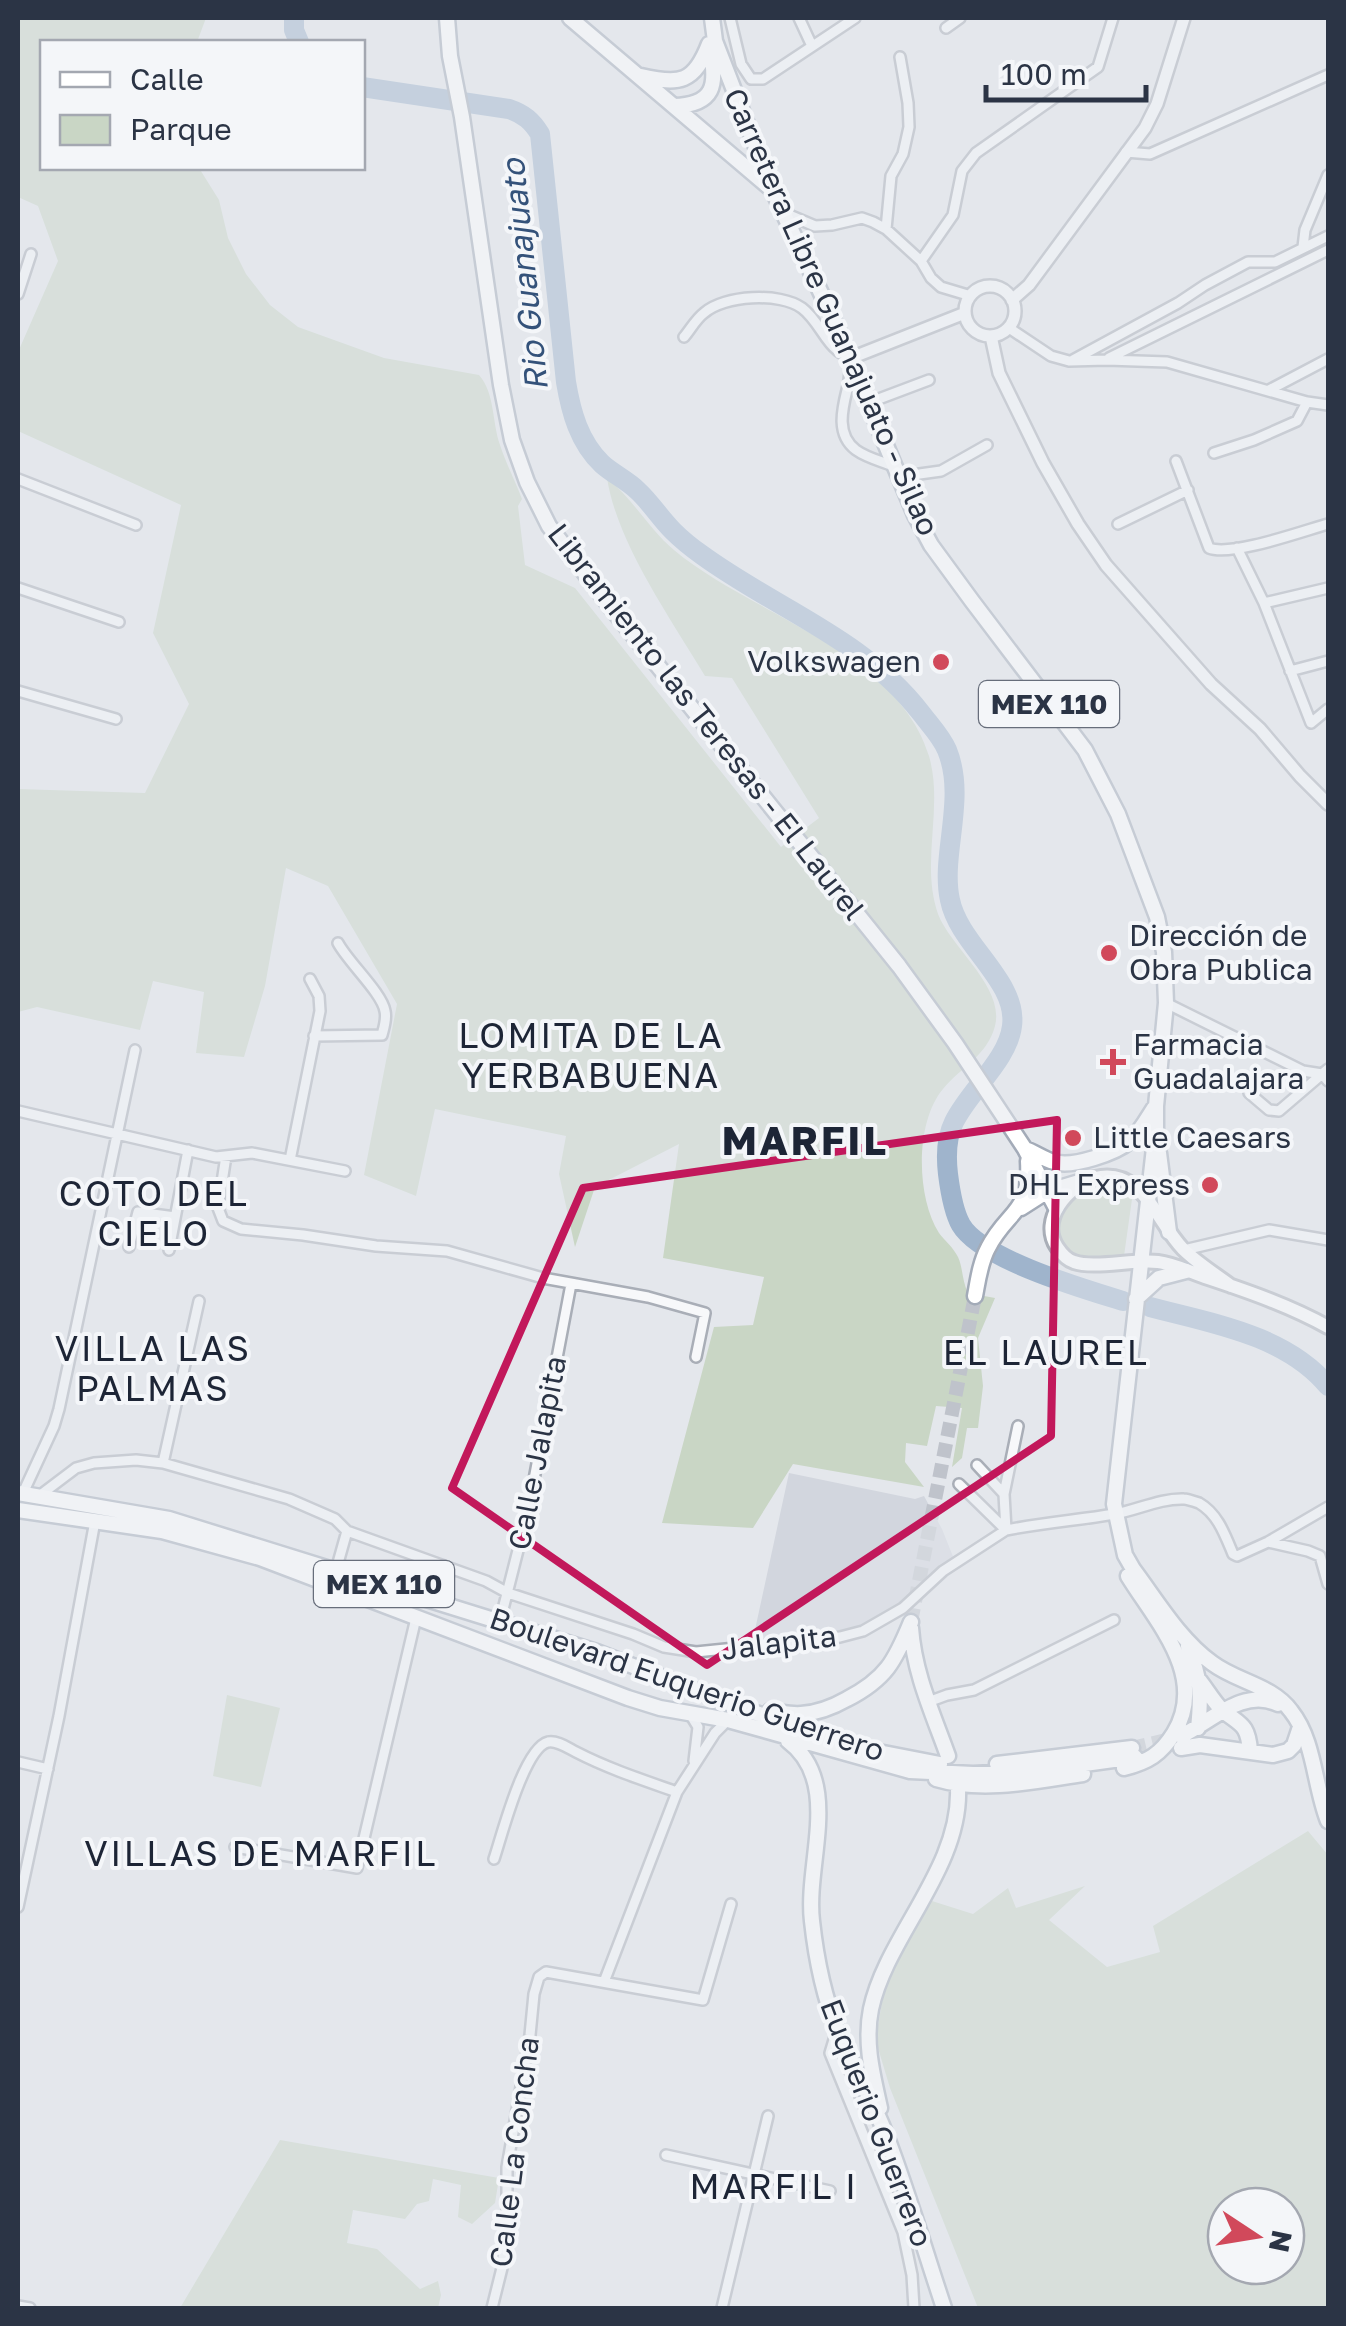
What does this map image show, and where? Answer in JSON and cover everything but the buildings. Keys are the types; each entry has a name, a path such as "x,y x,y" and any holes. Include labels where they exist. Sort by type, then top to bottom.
{"main road":[{"name":"Libramiento las Teresas - El Laurel","path":"446,18 504,404 512,440 549,526 899,966 1025,1148 1056,1208"},
{"name":"MEX 110","path":"570,18 773,191"},
{"name":"MEX 110","path":"709,18 709,43"},
{"name":"Carretera Libre Guanajuato - Silao","path":"709,18 714,41 773,191 851,358 895,471 932,544 1085,750 1118,814 1157,917 1164,952 1166,1003 1140,1260"},
{"path":"639,76 670,82 687,77 701,64 709,43"},
{"path":"674,106 694,104 709,93 715,74 709,43"},
{"path":"1025,1148 1053,1162 1070,1163 1100,1156 1131,1140 1156,1106"},
{"path":"1156,1130 1169,1232"},
{"path":"1019,1209 1027,1189 1025,1148"},
{"path":"975,1296 989,1245 1019,1209 1046,1192 1089,1179 1116,1176 1136,1186 1184,1250 1231,1286"},
{"path":"1089,1179 1056,1208 1052,1218 1055,1244 1074,1262 1163,1262 1270,1299 1328,1327"},
{"name":"MEX 110","path":"1140,1260 1114,1510 1125,1556 1192,1647 1218,1668 1268,1691 1292,1711 1308,1745 1328,1820"},
{"path":"1136,1299 1159,1278 1186,1271"},
{"name":"Boulevard Euquerio Guerrero","path":"20,1493 169,1519 597,1652 740,1708 863,1749 934,1764 1002,1764 1064,1754 1134,1752 1034,1771 910,1772 755,1728"},
{"name":"MEX 110","path":"18,1510 162,1531 245,1554 628,1698 755,1728"},
{"path":"910,1772 966,1785 1034,1781 1145,1763 1170,1740 1186,1699 1183,1670 1119,1556 1114,1510"},
{"path":"740,1708 800,1714 842,1702 877,1682 893,1660 910,1622 914,1658 948,1756"},
{"path":"1185,1637 1200,1681 1198,1728"},
{"path":"1200,1681 1223,1710 1239,1721 1247,1734 1250,1751"},
{"path":"1292,1711 1263,1698 1252,1698 1223,1710 1181,1742 1274,1755 1288,1751 1300,1726"},
{"name":"Euquerio Guerrero","path":"755,1728 790,1742 813,1771 819,1805 811,1917 824,1992 837,2030 886,2135 944,2308"},
{"name":"MEX 110","path":"886,2135 870,2058 870,2011 882,1977 946,1850 956,1818 958,1790"}],"street":[{"path":"730,18 741,64 751,80 763,78 855,18"},
{"path":"800,18 812,46"},
{"path":"946,28 960,18"},
{"path":"920,261 953,215 962,171 976,152 1098,66 1113,18"},
{"path":"1012,300 1029,284 1146,128 1184,18"},
{"path":"886,228 891,176 904,154 909,127 900,57"},
{"path":"1126,152 1150,154 1328,74"},
{"path":"1303,247 1328,175"},
{"path":"782,212 816,226 862,218 886,228 941,287 971,296"},
{"path":"1069,362 1248,262 1275,262 1328,236"},
{"path":"1107,360 1328,250"},
{"path":"18,294 30,254"},
{"path":"1287,256 1293,266"},
{"path":"1000,289 1012,300 1014,319 1009,328 990,336 973,330 965,313 977,290 1000,289"},
{"path":"684,337 703,313 721,303 780,299 798,305 815,320 836,350 851,358 965,313"},
{"path":"1009,328 1052,356 1069,362 1167,362 1328,406"},
{"path":"990,336 999,372 1043,463 1106,564 1211,684 1260,729 1328,804"},
{"path":"851,358 841,408 842,426 852,448 895,471 941,470 986,445"},
{"path":"1269,390 1328,359"},
{"path":"868,403 930,380"},
{"path":"1214,453 1296,421 1308,402"},
{"path":"1176,461 1209,548 1237,548 1328,524"},
{"path":"18,479 136,525"},
{"path":"1118,524 1188,490"},
{"path":"1237,548 1264,603 1311,723 1328,709"},
{"path":"18,588 119,622"},
{"path":"1264,603 1328,588"},
{"path":"1290,671 1328,662"},
{"path":"18,690 116,719"},
{"path":"314,1036 382,1035 385,1006 338,942"},
{"path":"290,1160 320,1011 319,996 310,979"},
{"path":"1166,1003 1304,1072 1326,1075"},
{"path":"20,1493 59,1409 135,1050"},
{"path":"1249,1093 1269,1110 1279,1111 1326,1075"},
{"path":"18,1111 221,1156 252,1153 345,1170"},
{"path":"168,1250 188,1150"},
{"path":"221,1156 218,1208 223,1221 241,1229 447,1252 705,1313 696,1357"},
{"path":"130,1248 138,1212 175,1217"},
{"path":"1184,1250 1269,1230 1328,1240"},
{"name":"Calle Jalapita","path":"500,1620 528,1511 571,1284"},
{"path":"162,1463 199,1301"},
{"path":"1006,1530 1004,1494 1018,1426"},
{"name":"Jalapita","path":"40,1496 76,1468 94,1463 162,1463 289,1499 336,1519 347,1531 486,1581 508,1593 664,1647 696,1652 840,1637 863,1631 903,1608 943,1571 1006,1530"},
{"path":"978,1465 1004,1494"},
{"path":"959,1484 1006,1530"},
{"path":"1006,1530 1067,1523 1114,1510 1186,1498 1200,1504 1222,1527 1233,1554 1238,1556 1328,1507"},
{"path":"18,1907 21,1873 48,1768 95,1520"},
{"path":"336,1570 347,1531"},
{"path":"1268,1542 1320,1556 1328,1584"},
{"path":"235,1847 357,1868 416,1618"},
{"path":"928,1702 974,1690 1114,1620"},
{"path":"689,1712 698,1726 692,1769"},
{"path":"728,1720 677,1792 604,1982 703,2000 731,1904"},
{"path":"494,1859 524,1771 532,1755 545,1743 551,1742 608,1769 677,1792"},
{"path":"18,1762 48,1768"},
{"name":"Calle La Concha","path":"492,2308 502,2268 506,2167 539,1977 546,1972 604,1982"},
{"path":"837,2030 830,2053 902,2232 912,2276 914,2308"},
{"path":"722,2308 768,2116"},
{"path":"666,2155 830,2191"},
{"path":"18,2306 30,2308"}],"highlighted area":[{"path":"1057,1120 1051,1436 707,1665 452,1488 583,1188"}],"shaded area":[{"path":"789,1473 915,1499 924,1496 954,1559 888,1613 851,1631 753,1639"}],"green space":[{"path":"18,18 206,18 198,40 40,40 40,170 200,170 219,200 228,238 246,274 270,305 298,327 384,358 479,375 488,390 500,445 522,499 518,506 525,565 575,588 781,847 819,818 732,678 705,676 633,554 607,478 674,550 855,662 887,689 912,720 929,756 933,776 931,875 938,914 985,982 996,1011 995,1026 986,1045 934,1103 923,1140 923,1180 931,1218 958,1257 968,1293 995,1298 978,1338 983,1386 978,1428 967,1428 962,1458 952,1467 962,1408 936,1406 927,1446 906,1443 905,1462 924,1487 793,1464 753,1528 662,1523 714,1327 753,1325 764,1277 663,1258 679,1144 595,1187 575,1247 559,1174 566,1136 435,1109 416,1196 364,1175 397,1004 328,886 286,868 265,986 244,1057 196,1053 204,992 153,981 140,1030 37,1007 18,1012 18,789 145,793 189,704 153,633 181,505 18,431 18,352 58,261 38,206 18,197"},
{"path":"1113,1188 1133,1192 1124,1256 1079,1256 1057,1237 1061,1214 1080,1196"},
{"path":"227,1695 280,1708 261,1787 213,1776"},
{"path":"1308,1831 1328,1855 1328,2308 978,2308 890,2088 878,2048 884,1990 893,1968 932,1901 973,1914 1008,1888 1016,1908 1085,1886 1049,1920 1107,1967 1160,1952 1153,1926"},
{"path":"280,2140 499,2178 495,2203 472,2224 458,2217 461,2185 433,2179 429,2201 417,2204 405,2219 353,2210 347,2243 377,2249 420,2289 438,2281 438,2308 180,2308"}],"waterway":[{"name":"Rio Guanajuato","path":"294,18 298,40"},
{"name":"Rio Guanajuato","path":"365,87 509,109 534,125 540,134 566,382 587,446 694,549 873,664 898,687 942,740 954,788 948,864 950,900 964,932 1006,994 1012,1026 1003,1051 961,1110 949,1134 947,1168 956,1213 972,1238 989,1250 1060,1281 1123,1301"},
{"path":"1150,1307 1269,1343 1291,1354 1328,1386"}],"tunnel":[{"path":"911,1622 975,1296"},
{"path":"1132,1748 1175,1738"}],"place":[{"name":"Volkswagen","path":"941,662"},
{"name":"Dirección de Obra Publica","path":"1109,953"},
{"name":"Farmacia Guadalajara","path":"1113,1062"},
{"name":"Little Caesars","path":"1073,1138"},
{"name":"DHL Express","path":"1210,1185"}],"district":[{"name":"LOMITA DE LA YERBABUENA","path":"591,1056"},
{"name":"MARFIL","path":"805,1141"},
{"name":"COTO DEL CIELO","path":"154,1214"},
{"name":"EL LAUREL","path":"1046,1353"},
{"name":"VILLA LAS PALMAS","path":"153,1369"},
{"name":"VILLAS DE MARFIL","path":"261,1854"},
{"name":"MARFIL I","path":"774,2187"}]}
